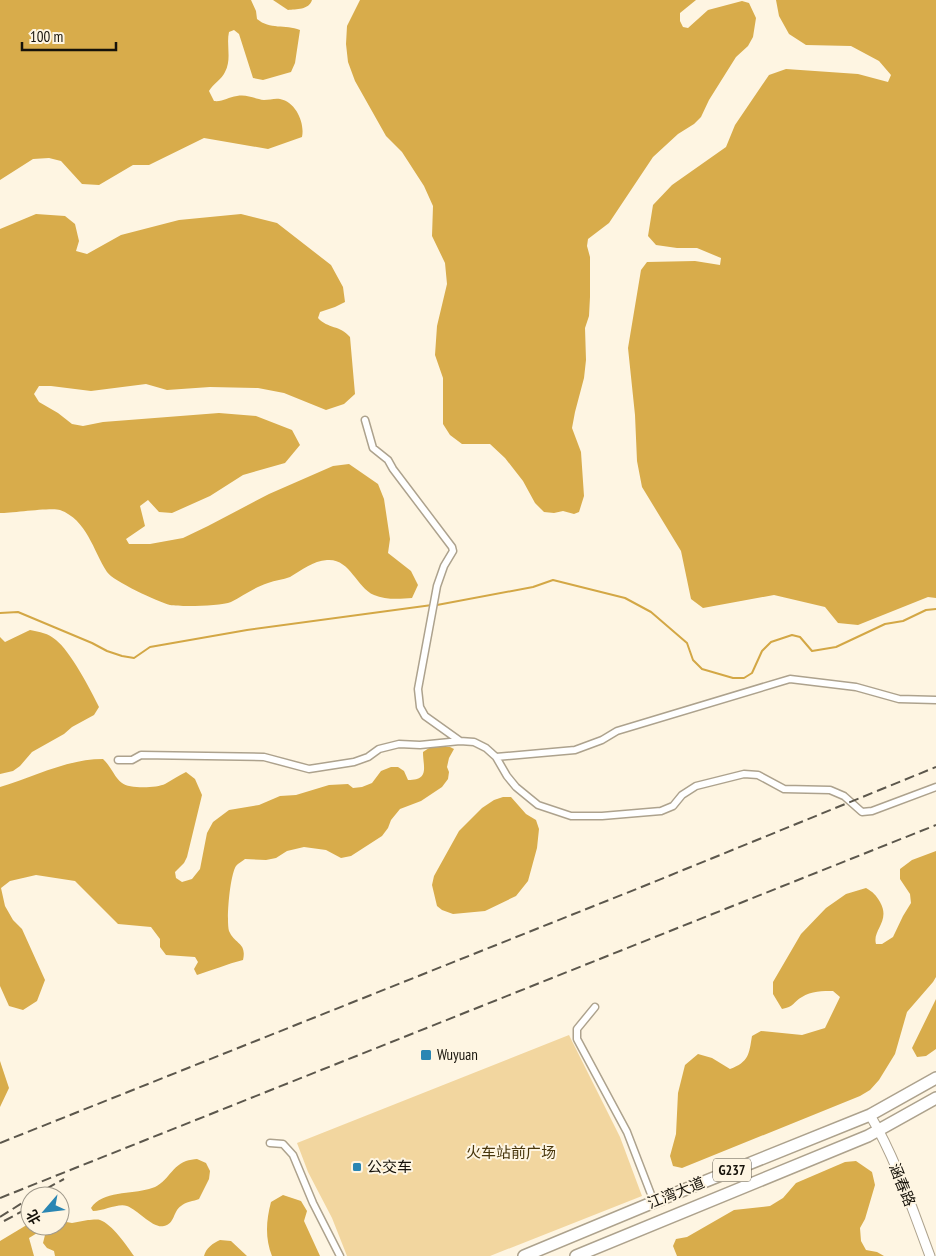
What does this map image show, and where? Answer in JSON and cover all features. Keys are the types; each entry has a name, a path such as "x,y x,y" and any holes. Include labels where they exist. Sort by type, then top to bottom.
{"highway":[{"name":"江湾大道","path":"524,1256 870,1115 936,1078"},
{"name":"江湾大道","path":"576,1256 879,1130 936,1098"}],"street":[{"path":"366,420 373,448 388,460 452,547 453,551 444,566 437,586 418,689 420,707 425,716 460,741"},
{"path":"496,757 575,750 602,740 617,731 790,679 856,687 899,699 936,700"},
{"path":"118,760 132,760 141,754 264,757 309,769 354,762 368,757 379,749 399,744 420,745 460,741 474,742 486,748 496,757 516,787 538,805 571,816 602,816 661,811 673,806 682,796 696,786 744,774 758,775 784,789 830,790 844,796 862,812 872,811 936,787"},
{"path":"595,1007 577,1028 577,1039 627,1132 654,1202"},
{"name":"涵春路","path":"870,1115 879,1130 900,1177 930,1256"},
{"path":"270,1143 283,1144 294,1155 313,1203 340,1256"}],"green space":[{"name":"火车站前广场","path":"569,1035 620,1137 642,1196 490,1256 347,1256 332,1218 308,1172 297,1143"}],"shaded area":[{"path":"0,0 251,0 257,19 267,25 300,30 295,63 291,72 263,80 253,78 239,34 234,30 229,32 229,57 224,75 209,91 214,101 248,96 264,100 278,99 286,101 295,109 301,120 302,137 268,149 204,138 149,165 133,165 99,185 82,184 61,161 49,158 33,159 0,180"},
{"path":"273,0 312,0 308,6 288,10"},
{"path":"360,0 696,0 680,13 680,21 683,27 688,28 708,10 742,1 749,3 756,18 753,37 748,46 736,57 709,100 701,117 678,134 653,157 609,223 588,239 590,297 589,316 585,328 586,360 584,378 572,428 581,452 584,496 579,512 574,514 563,511 554,513 544,512 535,503 523,481 505,458 490,444 462,444 450,435 443,424 443,378 435,355 437,326 447,284 445,263 432,236 433,206 424,186 402,152 386,136 355,81 348,62 347,26"},
{"path":"776,0 936,0 936,598 928,597 858,625 838,623 825,607 774,595 703,608 691,599 681,551 642,487 637,461 635,415 628,348 641,270 647,262 695,261 720,265 721,258 697,248 656,245 648,236 653,205 672,185 726,147 735,125 769,75 786,69 858,74 888,82 891,75 879,61 851,46 806,45 789,34 779,16"},
{"path":"36,214 65,216 75,224 79,241 76,251 87,254 121,235 179,220 241,214 277,223 331,265 343,287 345,302 320,312 318,318 350,337 355,394 344,404 326,410 284,393 258,388 210,387 167,390 146,384 91,391 39,386 34,394 39,402 72,424 83,426 103,422 219,413 256,416 292,430 300,445 285,463 243,475 210,496 172,513 159,512 148,500 140,506 145,526 126,539 129,544 150,544 183,538 269,494 333,466 349,464 378,484 384,499 390,539 388,553 411,571 418,585 412,598 378,597 362,586 342,564 327,560 312,564 290,577 263,585 231,602 201,606 170,605 136,591 111,576 83,528 77,521 60,510 0,513 0,229"},
{"path":"30,630 44,633 62,645 80,671 99,707 94,715 32,752 13,771 0,774 0,637 5,642"},
{"path":"429,748 454,749 447,767 449,772 448,779 442,787 421,801 400,809 382,836 351,856 341,858 326,850 304,847 287,851 276,858 266,860 245,859 237,865 230,888 228,925 231,936 242,947 243,960 197,975 194,969 198,962 195,957 166,955 160,947 160,939 151,927 118,924 75,881 36,875 10,881 1,888 5,906 13,920 22,929 45,980 37,1001 23,1010 9,1006 0,986 0,787 64,765 90,760 103,759 119,781 131,786 143,787 165,784 186,772 195,779 202,795 187,857 175,872 176,878 182,882 192,879 200,869 207,833 213,822 229,810 259,805 280,796 296,795 329,785 348,784 353,788 362,787 372,783 381,771 391,767 398,767 404,771 408,780 420,778 424,772 423,752"},
{"path":"511,797 526,814 536,820 539,829 537,848 528,881 516,896 485,911 453,914 442,910 437,906 432,885 434,876 459,831 482,808 494,800"},
{"path":"936,851 936,977 907,1012 895,1054 879,1080 870,1090 860,1096 682,1168 673,1166 670,1156 676,1134 678,1093 685,1065 698,1054 712,1058 730,1069 745,1060 749,1053 752,1036 761,1031 802,1035 825,1028 840,997 833,991 821,991 806,995 789,1007 782,1009 773,994 773,982 801,934 826,908 846,894 866,888 876,896 883,909 883,920 875,939 876,944 882,944 893,937 911,903 910,894 900,879 900,869 912,860"},
{"path":"936,999 936,1049 926,1056 917,1057 912,1048"},
{"path":"0,1061 9,1088 0,1107"},
{"path":"197,1159 206,1163 210,1171 209,1179 199,1199 178,1208 168,1225 155,1225 131,1208 123,1205 93,1211 91,1208 102,1199 110,1196 155,1187 176,1167 187,1161"},
{"path":"856,1161 872,1172 875,1185 865,1219 860,1228 861,1241 866,1250 877,1252 884,1256 677,1256 673,1246 676,1239 687,1237 734,1210 770,1206 783,1198 796,1183 845,1162"},
{"path":"283,1195 301,1201 307,1211 304,1221 320,1256 272,1256 267,1236 268,1216 271,1202"},
{"path":"88,1220 105,1222 119,1236 134,1256 55,1256 54,1251 47,1248 43,1243 45,1236 70,1236 70,1223"},
{"path":"20,1229 20,1236 32,1236 29,1238 34,1256 0,1256 0,1241"},
{"path":"220,1240 231,1241 247,1256 204,1256 210,1246"}],"waterway":[{"path":"437,605 533,587 553,580 625,598 651,612 687,643 693,660 702,669 733,678 744,678 752,673 762,651 771,642 792,635 800,637 812,651 836,647 885,624 903,621 926,610 936,609"},
{"path":"0,613 18,612 107,651 134,658 150,647 247,630 432,605"}],"railway":[{"path":"0,1143 644,886 936,767"},
{"path":"0,1198 936,825"},
{"path":"51,1186 64,1179"},
{"path":"0,1217 20,1204"},
{"path":"4,1221 20,1212"}],"place":[{"name":"Wuyuan","path":"426,1055"},
{"name":"公交车","path":"357,1167"}]}
